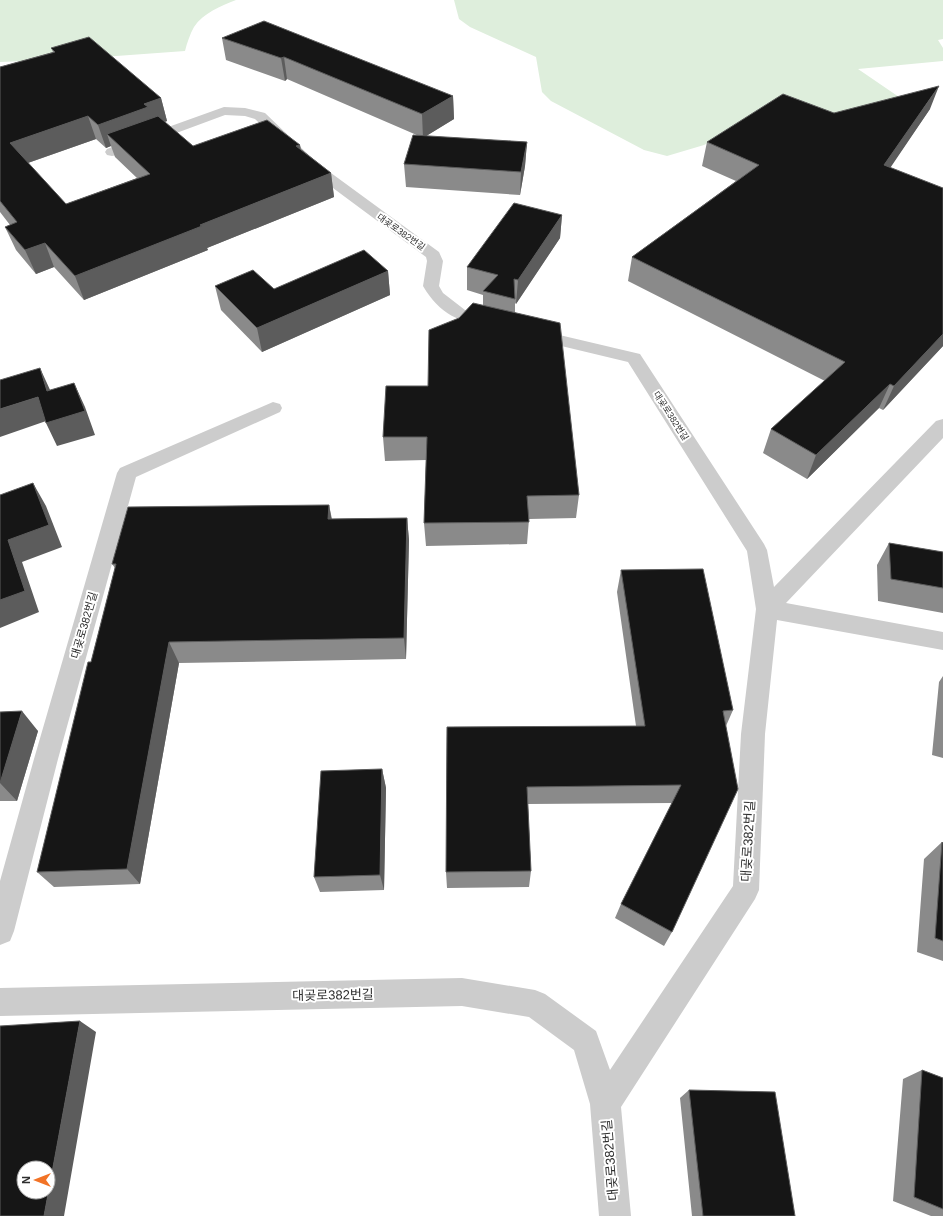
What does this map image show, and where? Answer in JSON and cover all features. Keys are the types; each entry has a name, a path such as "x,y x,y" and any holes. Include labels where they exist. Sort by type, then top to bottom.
{"lane":[{"name":"대곶로382번길","path":"112,152 224,111 244,112 260,116 312,165 399,231 433,254 435,261 431,286 437,296 458,314 634,358 757,550 767,609 753,734 746,890 604,1104"},
{"name":"대곶로382번길","path":"0,931 46,759 127,473 273,408"},
{"path":"767,609 943,426"},
{"path":"767,609 943,640"},
{"name":"대곶로382번길","path":"0,1002 462,992 535,1004 586,1041 604,1104 615,1216"}],"green space":[{"path":"0,0 236,0 213,10 198,22 191,33 185,51 75,59 0,62"},
{"path":"454,0 943,0 943,39 938,40 943,48 943,61 858,69 899,97 859,125 772,111 704,145 667,156 644,150 551,101 542,92 536,57 470,27 459,19"}],"building":[{"path":"264,21 453,96 422,114 284,57 281,58 222,38"},
{"path":"89,37 161,98 144,104 148,107 98,125 88,116 10,143 66,204 150,174 107,134 158,116 193,146 267,120 300,145 296,146 331,173 75,276 45,243 25,250 5,227 17,222 0,201 0,67 55,52 51,48"},
{"path":"939,86 884,165 943,188 943,334 894,386 890,384 816,455 771,429 845,362 632,257 759,165 707,142 783,94 834,113"},
{"path":"413,135 527,142 521,172 404,164"},
{"path":"514,203 562,215 518,280 514,279 515,299 483,291 498,275 467,267"},
{"path":"364,250 388,271 257,328 215,286 253,270 274,289"},
{"path":"473,303 560,323 579,495 527,496 529,522 424,523 427,437 383,437 386,386 428,386 429,330 459,318"},
{"path":"40,368 47,391 74,383 85,411 46,423 38,397 0,409 0,380"},
{"path":"33,483 49,525 8,540 25,591 0,600 0,495"},
{"path":"329,505 328,519 407,518 404,638 169,642 127,869 37,872 88,662 91,662 116,564 112,564 128,507"},
{"path":"889,543 943,552 943,588 891,579"},
{"path":"703,569 733,710 723,711 738,789 672,932 621,904 681,785 527,787 531,871 446,872 447,727 645,726 621,570"},
{"path":"22,711 0,783 0,712"},
{"path":"382,769 380,875 314,877 321,771"},
{"path":"942,842 943,843 943,941 935,938"},
{"path":"80,1021 54,1160 16,1160 16,1200 47,1200 44,1216 0,1216 0,1026"},
{"path":"922,1070 943,1078 943,1209 914,1197"},
{"path":"689,1090 775,1092 795,1216 703,1216"}]}
